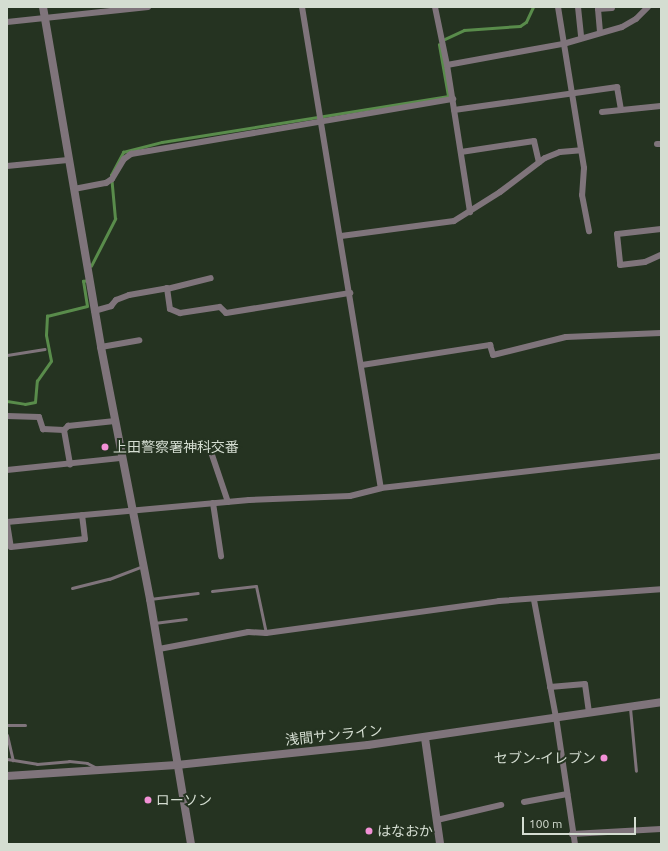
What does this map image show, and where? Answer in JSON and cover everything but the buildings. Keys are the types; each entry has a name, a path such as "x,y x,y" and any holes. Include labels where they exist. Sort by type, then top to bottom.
{"street":[{"path":"44,7 100,347 150,599 191,844"},
{"path":"7,22 148,7"},
{"path":"302,7 322,120 381,488"},
{"path":"435,7 453,99 470,212"},
{"path":"558,7 584,168 582,195 589,230"},
{"path":"578,7 581,38"},
{"path":"447,65 563,44 600,32 622,27 636,19 648,7"},
{"path":"600,32 598,9 612,8"},
{"path":"454,110 571,92 617,87 621,110"},
{"path":"74,189 106,183 112,179 124,159 131,154 322,120 453,99"},
{"path":"602,112 661,106"},
{"path":"461,152 534,141 539,162"},
{"path":"341,236 438,225 454,221 470,212 539,162 553,154 581,150"},
{"path":"7,166 68,160"},
{"path":"661,230 616,234 620,266 645,262 661,255"},
{"path":"94,311 111,306 116,300 129,295 211,278"},
{"path":"166,288 170,309 180,313 220,307 226,313 350,293"},
{"path":"362,365 490,345 492,355 566,337 661,332"},
{"path":"100,347 139,340"},
{"path":"7,416 40,417 43,429 64,430 68,426 115,421"},
{"path":"64,430 70,464"},
{"path":"209,446 228,502"},
{"path":"82,515 85,539 11,547 7,522 133,510 213,503 350,496 381,488 661,456"},
{"path":"7,470 122,458"},
{"path":"213,503 221,556"},
{"path":"159,649 248,632 266,633 491,602 534,600 661,589"},
{"path":"534,600 556,717 572,834 575,844"},
{"path":"550,687 585,684 589,713"},
{"name":"浅間サンライン","path":"7,776 177,764 425,738 661,702"},
{"path":"425,738 440,844"},
{"path":"524,802 567,794"},
{"path":"437,820 501,805"},
{"path":"572,834 661,829"}],"lane":[{"path":"7,355 45,349"},
{"path":"72,588 108,579 143,566"},
{"path":"212,591 256,586 266,633"},
{"path":"150,599 198,593"},
{"path":"154,623 186,619"},
{"path":"630,707 636,771"},
{"path":"7,725 25,725"},
{"path":"7,735 13,760"},
{"path":"7,759 37,764 69,760 87,763 101,770"},
{"path":"37,764 38,774"}],"waterway":[{"path":"445,39 464,30 520,26 526,22 533,7"},
{"path":"91,266 115,219 111,175 123,152 162,142 448,96 439,45"},
{"path":"7,401 25,404 35,402 37,381 51,361 46,335 47,316 87,306 83,281 88,280"}],"place":[{"name":"上田警察署神科交番","path":"105,447"},
{"name":"セブン-イレブン","path":"604,758"},
{"name":"ローソン","path":"148,800"},
{"name":"はなおか","path":"369,831"}]}
